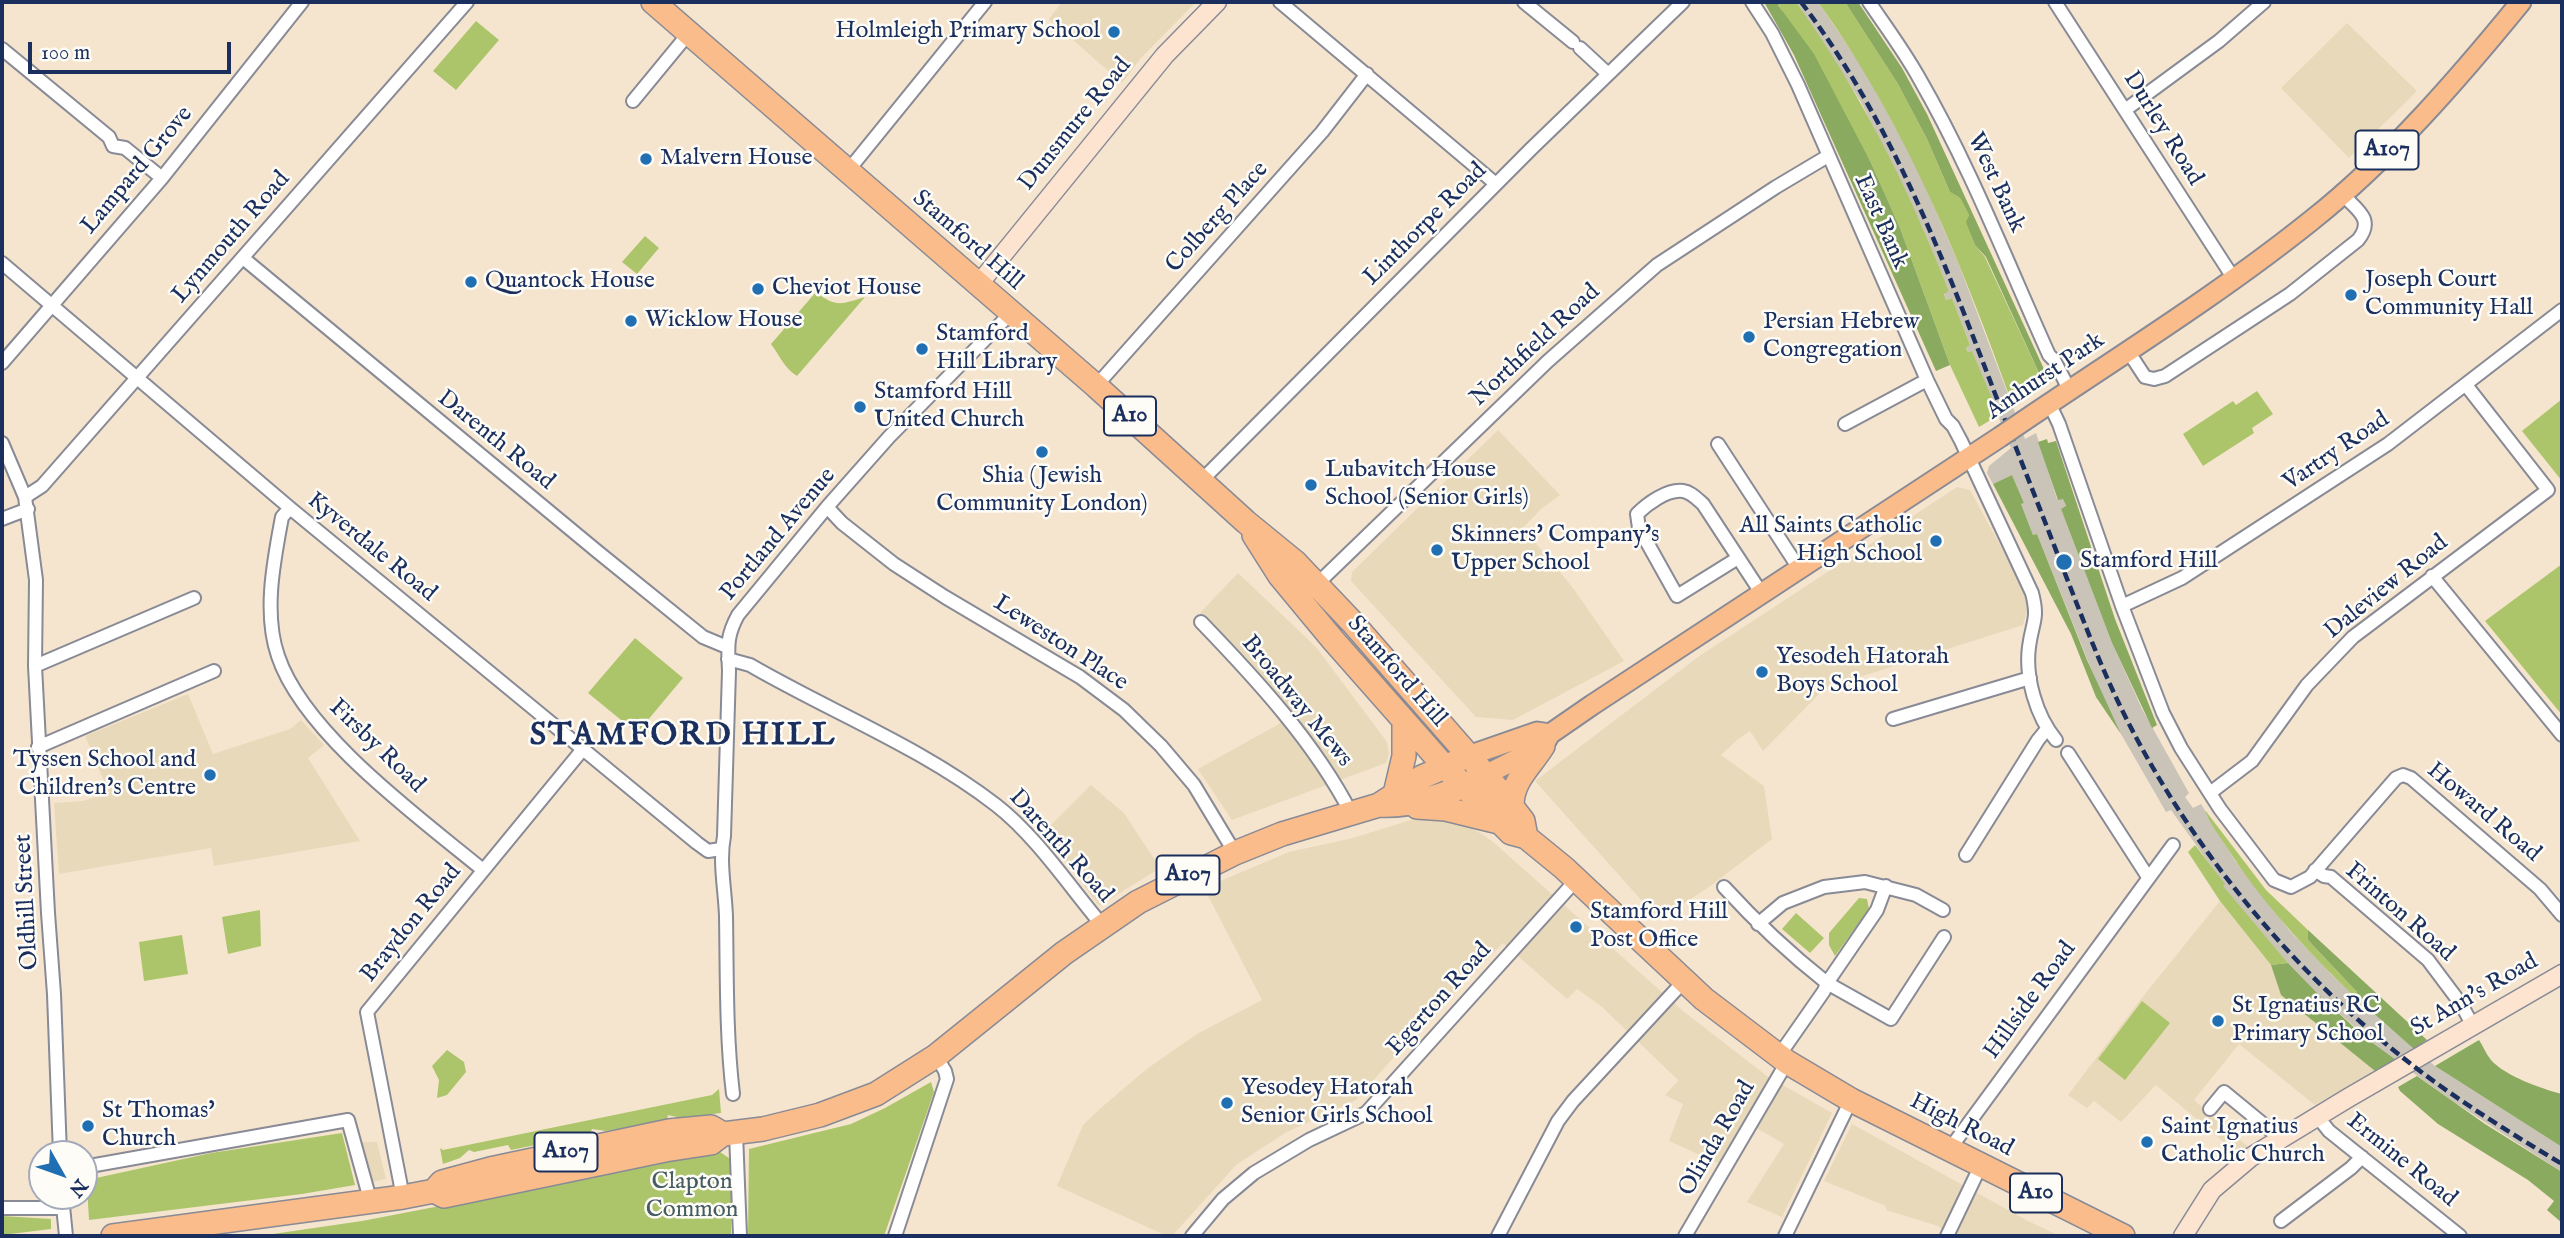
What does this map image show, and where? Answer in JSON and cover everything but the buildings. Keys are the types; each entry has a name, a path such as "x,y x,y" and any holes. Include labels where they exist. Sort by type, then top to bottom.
{"highway":[{"name":"Stamford Hill","path":"653,2 1096,386 1318,584 1485,775 1506,814 1511,833 1526,837 1577,879 1728,1020 1783,1060 1851,1100"},
{"name":"Stamford Hill","path":"1246,522 1280,576 1300,601 1444,767 1464,786 1506,814"},
{"path":"1348,658 1368,641"},
{"path":"1391,802 1404,756 1404,722"},
{"name":"A107","path":"1391,802 1506,814 1514,787 1522,772 1546,740"},
{"name":"A107","path":"1391,802 1422,777 1468,756"},
{"name":"A107","path":"125,1236 235,1228 433,1191 444,1196 711,1143 730,1134 788,1124 848,1105 895,1084 936,1056 1102,925 1138,902 1235,853 1282,834 1391,802 1464,786 1485,775"},
{"name":"High Road","path":"1851,1100 2111,1233"}],"main road":[{"name":"Dunsmure Road","path":"978,285 1147,76 1181,37 1217,2"},
{"name":"Amhurst Park","path":"1485,775 1546,740 2234,279 2313,220 2342,194 2452,84 2521,2"},
{"name":"Amhurst Park","path":"1468,756 1537,732 1546,740"},
{"name":"St Ann's Road","path":"2183,1236 2212,1190 2252,1157 2317,1116 2562,974"}],"street":[{"name":"Lampard Grove","path":"2,363 162,178 302,2"},
{"name":"Lynmouth Road","path":"2,519 26,503 467,2"},
{"path":"848,172 985,2"},
{"path":"1280,2 1496,184"},
{"path":"1524,2 1577,45 1607,74"},
{"name":"Linthorpe Road","path":"1201,481 1496,184 1683,2"},
{"name":"East Bank","path":"1752,2 1772,33 1798,85 1927,380 1969,459"},
{"name":"West Bank","path":"1868,2 1918,76 1945,126 2049,355 2069,389"},
{"name":"Durley Road","path":"2055,2 2234,279"},
{"path":"2125,110 2218,41 2264,2"},
{"path":"633,101 690,33"},
{"path":"2,49 109,137 113,146 125,148 162,178"},
{"name":"Colberg Place","path":"1096,386 1322,132 1367,74"},
{"name":"Northfield Road","path":"1300,601 1584,328 1657,265 1828,156"},
{"path":"2128,351 2145,377 2154,379 2165,376 2290,294 2358,240 2365,231 2366,222 2342,194"},
{"name":"Darenth Road","path":"243,258 703,637 959,779 998,806 1029,838 1102,925"},
{"name":"Kyverdale Road","path":"2,262 53,304 136,380 583,749 708,851 721,849"},
{"name":"Vartry Road","path":"2122,606 2182,578 2389,444 2562,310"},
{"name":"Portland Avenue","path":"733,1094 729,1062 725,885 721,849 724,836 729,632 738,615 827,507 889,437 1011,313"},
{"path":"1845,424 1927,380"},
{"name":"Daleview Road","path":"2210,793 2231,780 2252,761 2307,685 2353,637 2548,491 2466,385"},
{"path":"2049,403 2163,713 2210,793 2274,880 2286,886 2296,886 2315,870"},
{"name":"Oldhill Street","path":"2,443 26,503 36,580 38,747 54,994 59,1140"},
{"path":"1718,444 1800,570"},
{"path":"1969,459 2032,593 2037,612 2029,646 2030,678 2040,716 2056,740"},
{"path":"1738,558 1677,596 1639,528 1637,514 1647,504 1684,491 1703,504 1762,594"},
{"name":"Leweston Place","path":"827,507 842,523 894,564 1080,677 1124,710 1161,746 1194,785 1235,853"},
{"name":"Firsby Road","path":"290,509 282,517 271,607 277,654 287,677 317,723 364,769 483,870"},
{"path":"2432,576 2562,736"},
{"path":"35,666 194,598"},
{"name":"Broadway Mews","path":"1201,622 1279,707 1335,781 1352,814"},
{"path":"38,747 214,671"},
{"path":"1893,719 2030,678"},
{"path":"1966,855 2047,729"},
{"name":"Braydon Road","path":"403,1197 368,1012 583,749"},
{"path":"2068,753 2148,877"},
{"name":"Howard Road","path":"2315,870 2396,779 2403,775 2411,778 2540,889 2562,915"},
{"name":"Hillside Road","path":"1949,1150 2173,845"},
{"name":"Frinton Road","path":"2315,870 2331,877 2428,960 2461,1004 2473,1026"},
{"name":"Egerton Road","path":"1192,1236 1223,1199 1254,1173 1309,1140 1366,1113 1577,879"},
{"path":"1758,924 1783,903 1824,887 1865,882 1916,895 1943,910"},
{"name":"Olinda Road","path":"1685,1236 1827,983 1877,910 1886,886"},
{"path":"1724,887 1789,953 1827,983 1891,1019 1944,937"},
{"path":"1498,1236 1558,1121 1573,1101 1684,981"},
{"path":"895,1236 947,1079 936,1056"},
{"path":"2210,1109 2224,1092 2280,1138"},
{"path":"1785,1236 1851,1100"},
{"name":"Ermine Road","path":"2317,1116 2329,1131 2460,1236"},
{"path":"98,1165 348,1120 371,1203"},
{"path":"730,1134 739,1164 740,1236"},
{"path":"2281,1221 2362,1157"},
{"path":"1947,1236 1981,1165"},
{"path":"2,1208 28,1205"},
{"path":"63,1210 66,1236"}],"shaded area":[{"name":"Holmleigh Primary School","path":"1062,2 1196,2 1140,59 1122,83 1049,19"},
{"path":"1796,2 1818,2 1865,71 1918,169 1959,265 2025,439 2036,433 2057,499 2063,498 2066,507 2061,509 2112,643 2142,709 2189,793 2185,797 2193,808 2201,804 2235,861 2289,930 2332,975 2435,1066 2562,1147 2562,1172 2451,1100 2379,1048 2324,1000 2321,1003 2318,1000 2320,996 2222,886 2224,884 2171,810 2166,812 2121,734 2100,691 2037,534 2033,535 2012,475 1993,484 1987,473 1989,466 2011,448 1972,351 1968,352 1966,347 1970,345 1952,298 1946,300 1944,293 1949,291 1923,228 1861,102"},
{"path":"2347,23 2417,91 2349,158 2281,88"},
{"path":"1498,430 1560,495 1541,509 1523,528 1573,588 1624,661 1513,720 1476,717 1351,581 1352,572"},
{"path":"1957,487 1970,490 2025,591 2028,607 2023,625 1825,688 1763,751 1750,731 1737,740 1721,755 1764,786 1772,839 1709,887 1659,920 1535,781 1698,657"},
{"path":"1238,573 1316,647 1387,742 1389,754 1386,763 1232,820 1198,769 1279,724 1287,714 1255,672 1200,613"},
{"name":"Tyssen School and Children's Centre","path":"188,694 213,754 290,729 301,720 324,745 308,758 360,841 214,866 211,848 59,874 54,803 83,801 109,793 85,736"},
{"path":"1091,785 1124,813 1160,868 1099,906 1044,832"},
{"path":"1441,817 1471,827 1492,841 1683,1011 1767,1076 1832,1113 1782,1217 1747,1202 1784,1144 1753,1126 1729,1168 1669,1141 1683,1104 1665,1095 1677,1079 1601,1006 1577,989 1567,999 1503,943 1424,1023 1356,1100 1285,1133 1236,1165 1172,1236 1057,1186 1083,1125 1102,1107 1148,1068 1197,1034 1262,1000 1204,888 1289,852 1353,838 1417,818"},
{"name":"St Ignatius RC Primary School","path":"2220,901 2271,965 2281,995 2375,1071 2315,1105 2239,1044 2194,1100 2248,1147 2237,1153 2156,1085 2121,1122 2094,1101 2087,1108 2068,1095"},
{"path":"1852,1124 2060,1236 1949,1236 1938,1226 1886,1210 1886,1206 1824,1181"},
{"path":"361,1142 377,1142 386,1179 372,1182"}],"green space":[{"path":"1764,2 1782,2 1778,5 1814,54 1871,163 1900,228 1950,365 1936,371 1794,55"},
{"path":"1796,2 1819,36 1862,106 1900,178 1949,291 1944,294 1946,300 1952,298 1970,345 1966,348 1968,352 1972,351 1999,415 1979,427 1950,365 1900,228 1871,163 1778,4"},
{"path":"1818,2 1845,2 1898,84 1927,139 1950,192 1960,198 1969,215 1967,222 1975,245 1985,257 2044,384 2013,406 1952,248 1905,146 1850,49"},
{"path":"1845,2 1858,2 1902,68 1927,114 2049,380 2044,384 1986,257 1975,245 1966,222 1969,215 1960,198 1950,192 1927,139 1898,84"},
{"path":"476,21 499,40 456,90 433,71"},
{"path":"645,236 659,248 637,274 622,262"},
{"path":"816,292 829,301 839,303 865,297 797,376 785,366 771,344"},
{"path":"2257,391 2273,414 2252,428 2254,433 2203,466 2183,434 2233,401 2236,405"},
{"path":"2562,399 2562,481 2522,431"},
{"path":"2047,439 2048,443 2056,441 2115,619 2157,725 2152,728 2112,643 2061,509 2066,506 2063,499 2058,500 2038,442"},
{"path":"2012,475 2033,535 2037,534 2087,660 2121,734 2096,697 2071,634 1993,484"},
{"path":"2562,564 2562,715 2485,621"},
{"path":"635,638 683,678 637,733 588,693"},
{"path":"2205,810 2266,890 2308,930 2308,940 2358,993 2355,997 2269,905 2213,827"},
{"path":"2195,845 2225,884 2223,886 2288,963 2271,965 2220,901 2188,852"},
{"path":"1859,898 1867,899 1869,909 1835,956 1829,945 1829,933"},
{"path":"260,910 261,946 228,954 222,917"},
{"path":"1796,913 1824,938 1810,953 1782,929"},
{"path":"2308,930 2427,1040 2414,1049 2355,997 2357,992 2308,940"},
{"path":"182,935 188,974 144,981 139,942"},
{"path":"2288,963 2321,997 2318,1000 2321,1003 2324,1000 2366,1038 2396,1060 2375,1071 2281,995 2271,965"},
{"path":"2142,1001 2170,1023 2125,1080 2098,1059"},
{"path":"2479,1040 2497,1066 2534,1085 2562,1094 2562,1147 2435,1066"},
{"path":"447,1050 464,1062 466,1072 447,1095 437,1098 439,1080 432,1066"},
{"path":"2417,1076 2485,1124 2562,1172 2562,1223 2547,1210 2554,1201 2528,1180 2438,1124 2400,1091 2398,1087"},
{"name":"Clapton Common","path":"931,1082 934,1092 884,1236 748,1236 749,1149 851,1124"},
{"path":"719,1089 721,1113 681,1118 668,1115 667,1120 606,1131 592,1129 590,1134 511,1150 508,1145 474,1152 469,1150 460,1158 443,1164 440,1148 443,1150 712,1095"},
{"path":"342,1133 355,1185 89,1220 88,1210 98,1210 98,1178 211,1153"},
{"name":"Clapton Common","path":"720,1152 729,1158 731,1166 731,1236 259,1236 362,1221"},
{"path":"2,1216 51,1219 51,1229 2,1235"}],"railway":[{"path":"1801,2 1861,93 1911,189 1934,239 2102,666 2128,722 2183,816 2247,904 2320,984 2360,1022 2440,1086 2562,1164"}],"place":[{"name":"Holmleigh Primary School","path":"1114,32"},
{"name":"Malvern House","path":"646,159"},
{"name":"Quantock House","path":"471,282"},
{"name":"Cheviot House","path":"758,289"},
{"name":"Joseph Court Community Hall","path":"2351,295"},
{"name":"Wicklow House","path":"631,321"},
{"name":"Persian Hebrew Congregation","path":"1749,337"},
{"name":"Stamford Hill Library","path":"922,349"},
{"name":"Stamford Hill United Church","path":"860,407"},
{"name":"Shia (Jewish Community London)","path":"1042,452"},
{"name":"Lubavitch House School (Senior Girls)","path":"1311,485"},
{"name":"All Saints Catholic High School","path":"1936,541"},
{"name":"Skinners' Company's Upper School","path":"1437,550"},
{"name":"Stamford Hill","path":"2064,562"},
{"name":"Yesodeh Hatorah Boys School","path":"1762,672"},
{"name":"Tyssen School and Children's Centre","path":"210,775"},
{"name":"Stamford Hill Post Office","path":"1576,927"},
{"name":"St Ignatius RC Primary School","path":"2218,1021"},
{"name":"Yesodey Hatorah Senior Girls School","path":"1227,1103"},
{"name":"St Thomas' Church","path":"88,1126"},
{"name":"Saint Ignatius Catholic Church","path":"2147,1142"}],"district":[{"name":"STAMFORD HILL","path":"683,737"}]}
